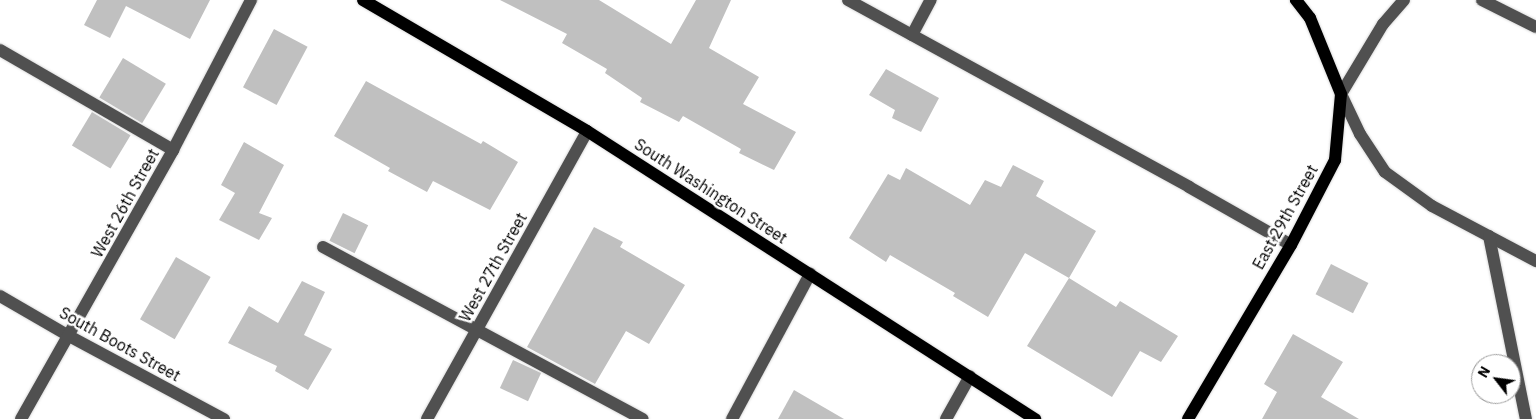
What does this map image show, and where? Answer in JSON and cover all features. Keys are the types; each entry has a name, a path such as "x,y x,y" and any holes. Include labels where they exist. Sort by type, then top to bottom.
{"main road":[{"name":"South Washington Street","path":"363,0 587,131 1035,419"},
{"path":"1296,0 1310,18 1341,94"},
{"name":"East 29th Street","path":"1188,419 1291,245 1335,160 1341,94"}],"street":[{"name":"West 26th Street","path":"21,419 173,150 251,0"},
{"path":"848,0 1291,245"},
{"path":"912,35 931,0"},
{"name":"East 29th Street","path":"1341,94 1383,24 1404,0"},
{"path":"1482,0 1536,27"},
{"path":"0,50 173,150"},
{"path":"1341,94 1360,134 1386,172 1432,206 1536,261"},
{"name":"West 27th Street","path":"427,419 587,131"},
{"path":"1489,236 1526,419"},
{"path":"322,246 642,419"},
{"path":"732,419 810,274"},
{"name":"South Boots Street","path":"0,296 69,336 224,419"},
{"path":"946,419 970,376"}],"building":[{"path":"97,0 210,0 190,39 126,6 110,38 84,25"},
{"path":"500,0 599,0 671,44 696,0 731,0 709,48 759,77 743,104 796,132 774,170 739,153 741,149 683,116 679,122 640,102 642,98 605,73 607,69 562,43 567,34"},
{"path":"274,29 308,47 277,105 243,87"},
{"path":"123,58 166,84 142,123 99,97"},
{"path":"886,69 939,98 921,132 892,118 895,110 869,95"},
{"path":"366,81 481,144 483,141 518,162 490,210 433,181 427,192 388,171 390,168 334,136"},
{"path":"92,112 131,135 110,169 72,145"},
{"path":"244,142 284,165 259,213 272,218 259,240 219,220 235,193 221,185"},
{"path":"1013,165 1044,181 1036,196 1096,231 1069,278 1025,253 988,317 953,296 955,293 890,255 886,262 849,238 888,174 900,180 906,168 970,205 985,180 1001,187"},
{"path":"343,213 368,225 355,253 329,241"},
{"path":"594,227 623,242 620,247 685,285 649,344 626,331 595,384 527,347"},
{"path":"176,257 211,277 175,339 140,319"},
{"path":"1331,264 1368,283 1353,313 1316,294"},
{"path":"1069,278 1116,307 1120,301 1178,336 1161,362 1140,351 1112,397 1027,346"},
{"path":"302,281 325,292 304,335 332,349 308,390 275,371 277,366 228,343 249,306 278,323"},
{"path":"1293,334 1343,362 1321,397 1359,419 1262,419 1277,392 1264,384"},
{"path":"513,360 541,373 528,401 500,388"},
{"path":"794,390 844,419 778,419"}]}
